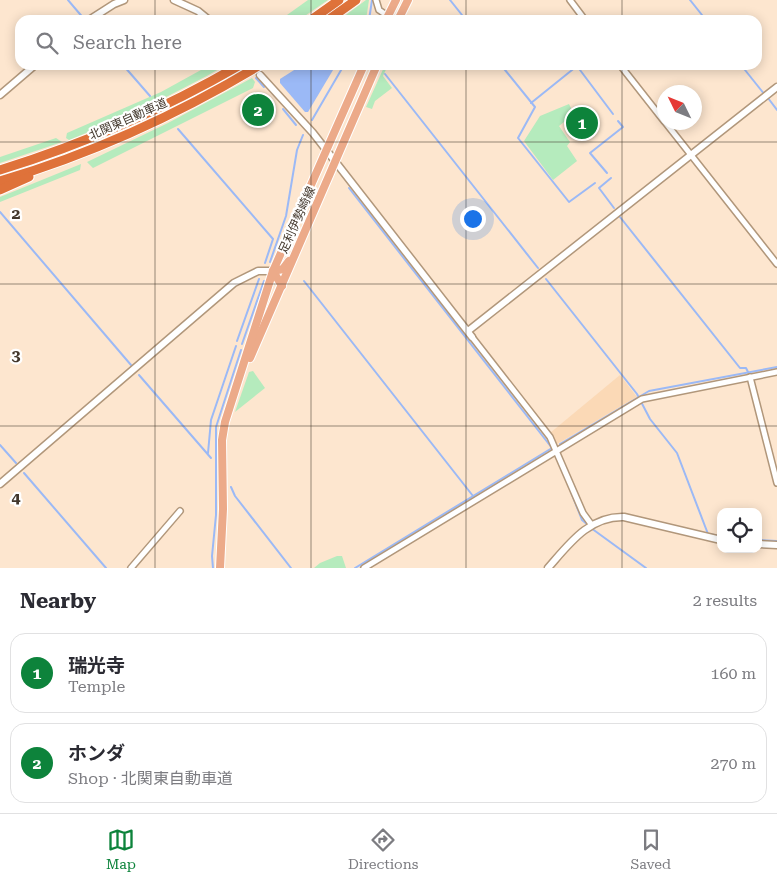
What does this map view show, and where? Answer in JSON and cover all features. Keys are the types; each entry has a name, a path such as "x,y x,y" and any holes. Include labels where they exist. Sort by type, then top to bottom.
{"highway":[{"path":"318,15 339,0"},
{"path":"335,15 356,0"},
{"name":"北関東自動車道","path":"0,170 63,149 133,120 176,100 231,70"},
{"name":"北関東自動車道","path":"0,181 96,147 182,109 251,70"},
{"path":"0,190 96,147"}],"main road":[{"path":"388,15 396,0"},
{"path":"400,15 408,0"},
{"name":"足利伊勢崎線","path":"220,568 223,509 222,440 225,422 273,272 362,70"},
{"name":"足利伊勢崎線","path":"237,384 282,286 375,70"},
{"path":"282,286 273,272 285,268 296,245 299,243"}],"street":[{"path":"97,15 124,0"},
{"path":"174,0 198,10 204,15"},
{"path":"376,0 379,10 384,15"},
{"path":"570,0 581,15"},
{"path":"0,95 29,70"},
{"path":"624,70 657,112"},
{"path":"260,75 326,150 550,437 558,450 583,513 591,524"},
{"path":"468,331 777,87"},
{"path":"671,130 777,264"},
{"path":"0,484 234,283 258,271 273,272"},
{"path":"364,568 642,399 777,372"},
{"path":"750,377 775,465 777,483"},
{"path":"131,568 180,511"},
{"path":"548,568 591,524 610,517 624,517 717,539"},
{"path":"762,544 777,544"}],"shaded area":[{"path":"620,375 637,397 557,444 550,433"}],"green space":[{"path":"308,0 328,0 306,15 287,15"},
{"path":"366,0 369,0 367,15 346,15"},
{"path":"201,70 217,70 169,96 69,140 66,138 67,133 161,92"},
{"path":"383,70 386,70 383,76 392,88 375,101 372,109 366,107"},
{"path":"252,78 255,82 253,88 93,168 87,162 168,123"},
{"path":"569,104 574,114 559,126 570,142 567,146 577,161 553,180 524,141 540,116"},
{"path":"56,138 62,142 0,163 0,157"},
{"path":"81,164 80,170 0,202 0,197"},
{"path":"253,371 265,388 235,412 249,372"},
{"path":"337,556 342,556 346,568 314,568 320,563"}],"water":[{"path":"294,70 333,70 308,112 305,112 280,83 280,79"}],"waterway":[{"path":"68,0 81,15"},
{"path":"370,15 372,0"},
{"path":"450,0 462,15"},
{"path":"690,0 702,15"},
{"path":"127,70 150,96"},
{"path":"312,120 341,70"},
{"path":"505,70 535,107 518,138 569,202 595,183"},
{"path":"531,103 572,70"},
{"path":"580,70 613,114"},
{"path":"745,70 765,95"},
{"path":"385,74 538,268"},
{"path":"256,78 264,87"},
{"path":"768,98 777,110"},
{"path":"283,109 296,125"},
{"path":"607,173 590,153 623,127 618,121"},
{"path":"178,129 273,239 265,263"},
{"path":"270,262 286,216 297,150 303,135"},
{"path":"611,178 599,188 614,208"},
{"path":"349,188 552,448 355,568"},
{"path":"0,212 131,365"},
{"path":"620,217 740,368 746,368 748,372"},
{"path":"237,341 259,279"},
{"path":"546,279 637,394 650,419 677,453 708,534 717,535"},
{"path":"242,344 264,281"},
{"path":"304,281 473,496"},
{"path":"208,453 211,420 236,346"},
{"path":"213,568 212,556 216,515 216,427 241,350"},
{"path":"560,444 649,391 777,367"},
{"path":"139,375 211,458"},
{"path":"0,445 16,463"},
{"path":"24,473 106,568"},
{"path":"231,487 235,496 291,568"},
{"path":"571,492 582,520 588,525"},
{"path":"591,528 646,568"},
{"path":"762,540 777,541"}],"place":[{"name":"ホンダ","path":"258,110"},
{"name":"瑞光寺","path":"582,123"}]}
